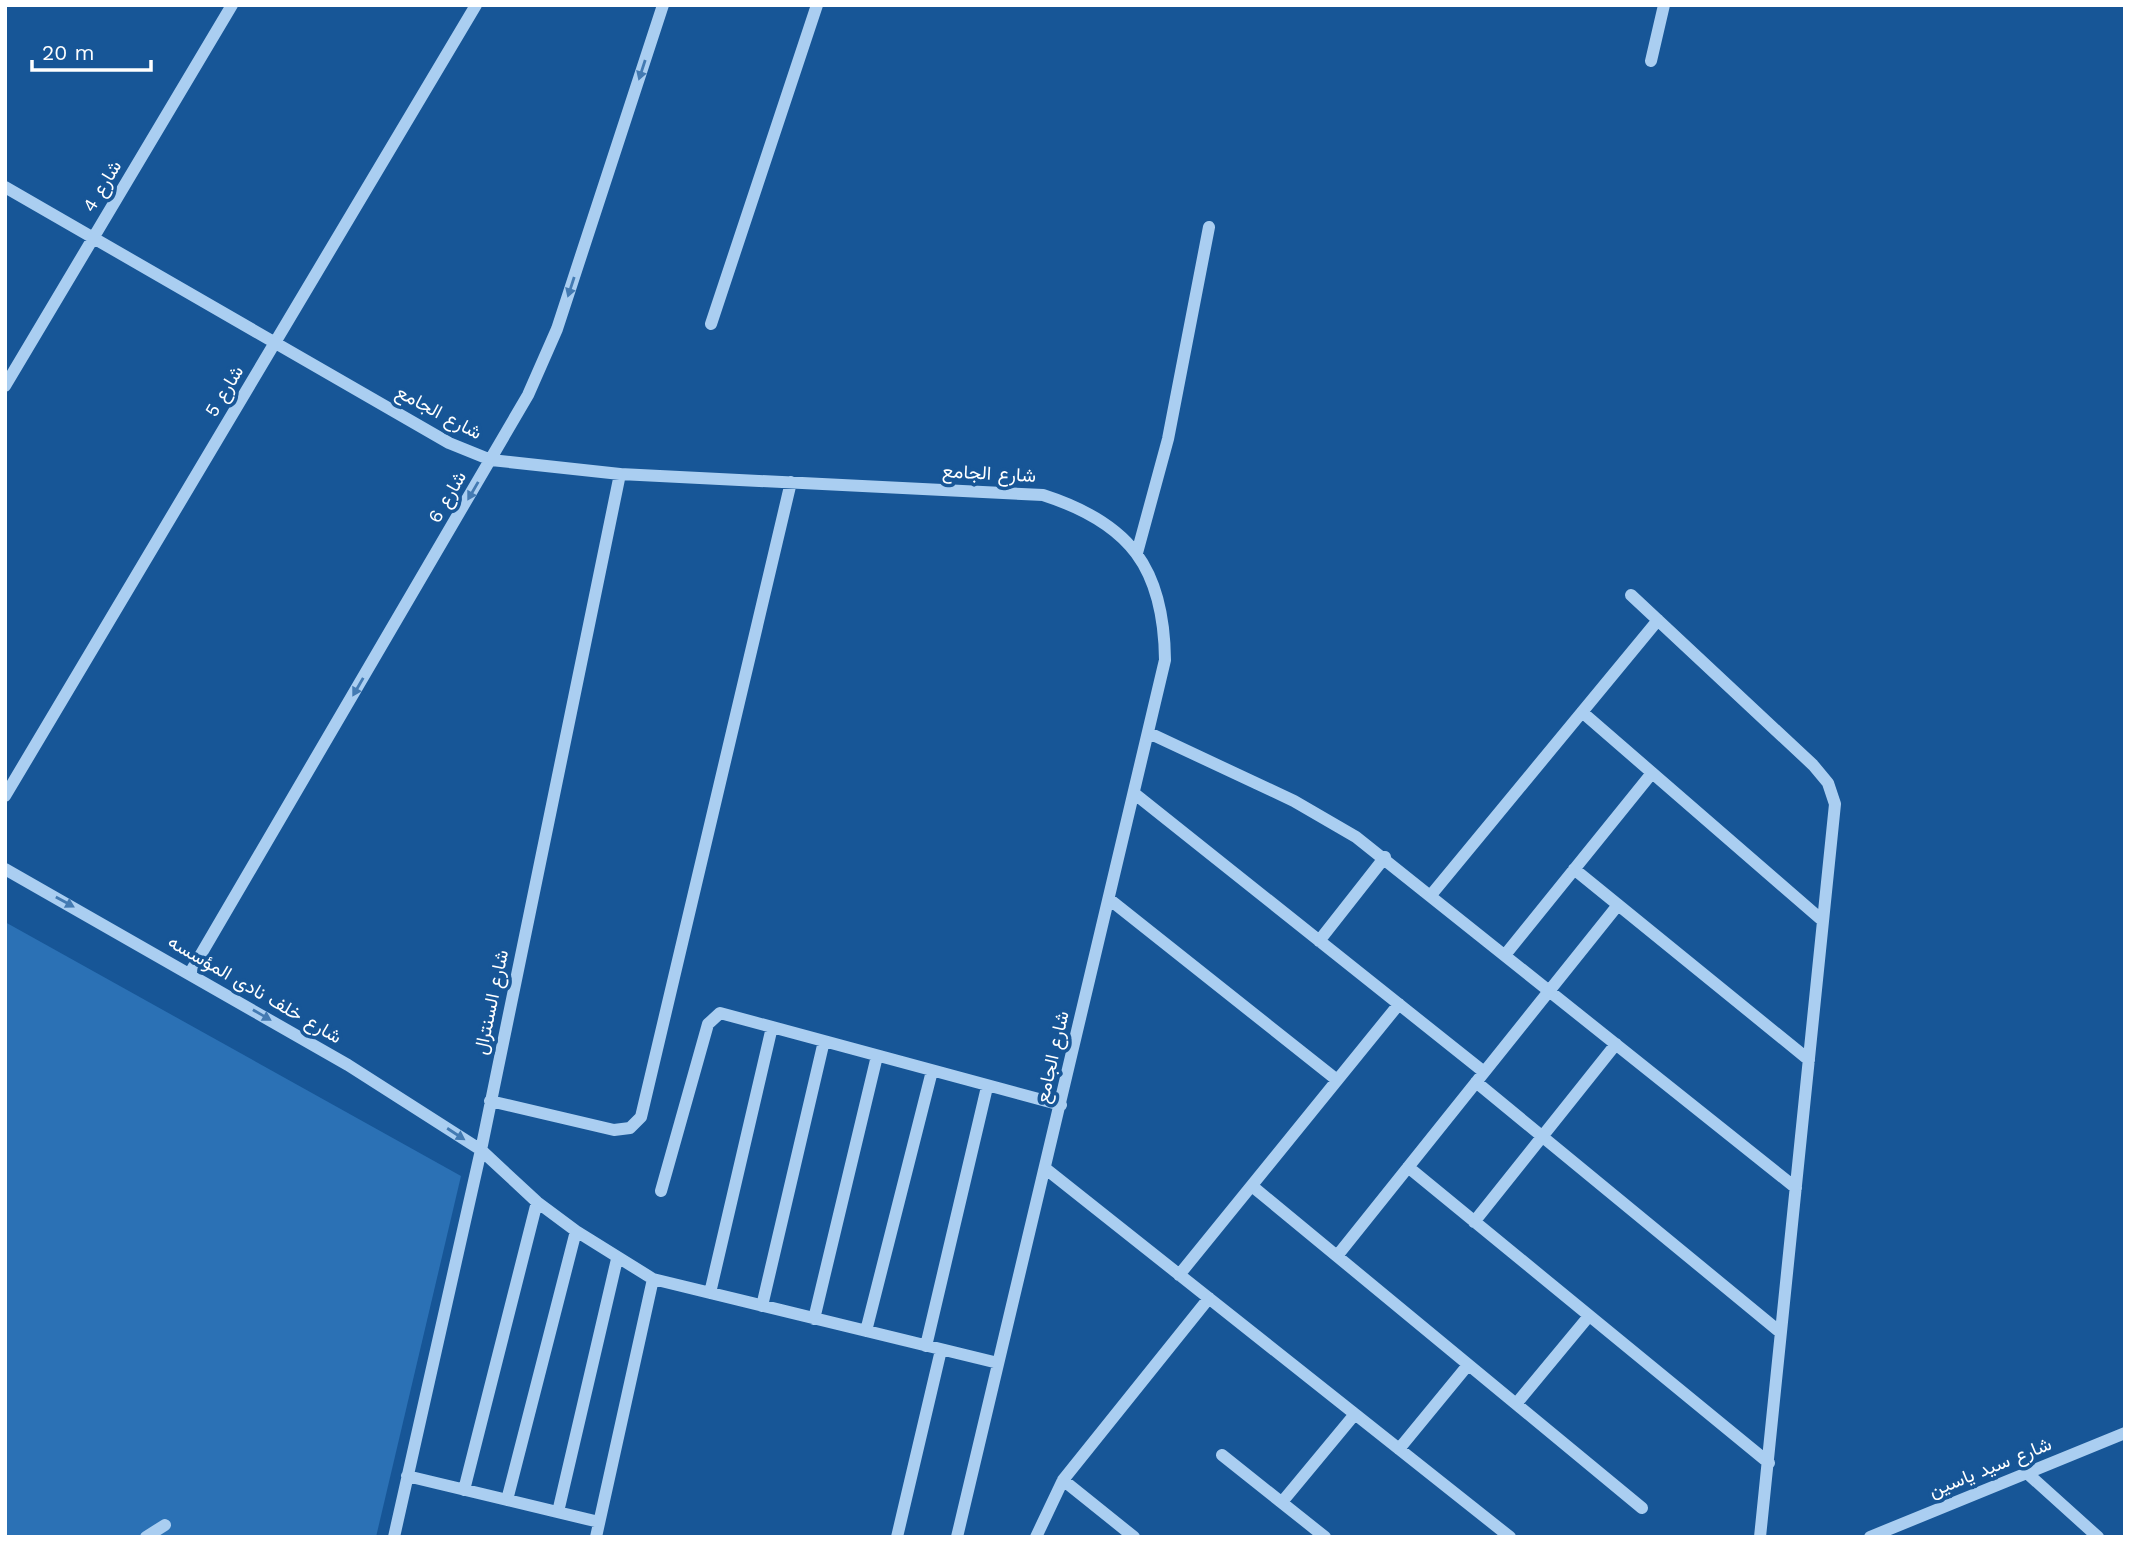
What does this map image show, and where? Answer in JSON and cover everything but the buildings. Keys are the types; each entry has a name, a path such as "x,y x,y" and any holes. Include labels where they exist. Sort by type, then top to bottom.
{"street":[{"name":"شارع 4","path":"5,386 232,5"},
{"name":"شارع 5","path":"5,796 476,5"},
{"name":"شارع 6","path":"190,973 528,395 557,329 663,5"},
{"path":"711,324 817,5"},
{"path":"1651,61 1664,5"},
{"name":"شارع الجامع","path":"5,187 449,443 491,460 620,474 1043,495 1079,506 1111,526 1137,553 1155,586 1165,622 1165,660 957,1537"},
{"path":"1137,553 1168,439 1209,228"},
{"name":"شارع السنترال","path":"394,1537 481,1150 620,474"},
{"path":"490,1101 614,1130 630,1128 641,1117 791,482"},
{"path":"1631,595 1813,765 1828,783 1835,804 1760,1537"},
{"path":"1432,895 1658,620"},
{"path":"1582,712 1823,921"},
{"path":"1149,733 1326,817 1385,857 1796,1188"},
{"path":"1505,955 1652,773"},
{"path":"1135,794 1399,1004 1542,1136 1780,1332"},
{"path":"1319,941 1385,857"},
{"name":"شارع خلف نادى المؤسسه","path":"5,869 348,1065 481,1150 537,1202 617,1259 653,1279 998,1363"},
{"path":"1574,869 1809,1060"},
{"path":"1109,900 1337,1080"},
{"path":"1337,1256 1618,905"},
{"path":"1179,1275 1399,1004"},
{"path":"660,1191 710,1019 715,1015 726,1014 1061,1105"},
{"path":"710,1293 772,1027"},
{"path":"762,1306 824,1041"},
{"path":"1474,1222 1616,1044"},
{"path":"814,1319 877,1056"},
{"path":"866,1331 932,1071"},
{"path":"926,1346 987,1087"},
{"path":"1408,1167 1769,1463"},
{"path":"1046,1169 1510,1537"},
{"path":"1252,1186 1642,1508"},
{"path":"464,1490 537,1202"},
{"path":"506,1500 576,1231"},
{"path":"558,1512 617,1259"},
{"path":"596,1537 653,1279"},
{"path":"1036,1537 1063,1480 1209,1298"},
{"path":"1516,1404 1589,1316"},
{"path":"897,1537 941,1350"},
{"path":"1399,1449 1468,1365"},
{"path":"1282,1503 1355,1414"},
{"name":"شارع سيد ياسين","path":"1870,1537 2125,1433"},
{"path":"1222,1455 1325,1537"},
{"path":"2027,1473 2098,1537"},
{"path":"407,1476 599,1521"},
{"path":"1063,1480 1134,1537"},
{"path":"146,1537 165,1525"},
{"path":"1895,1526 1906,1537"}],"shaded area":[{"path":"5,922 461,1176 376,1537 5,1537"}]}
